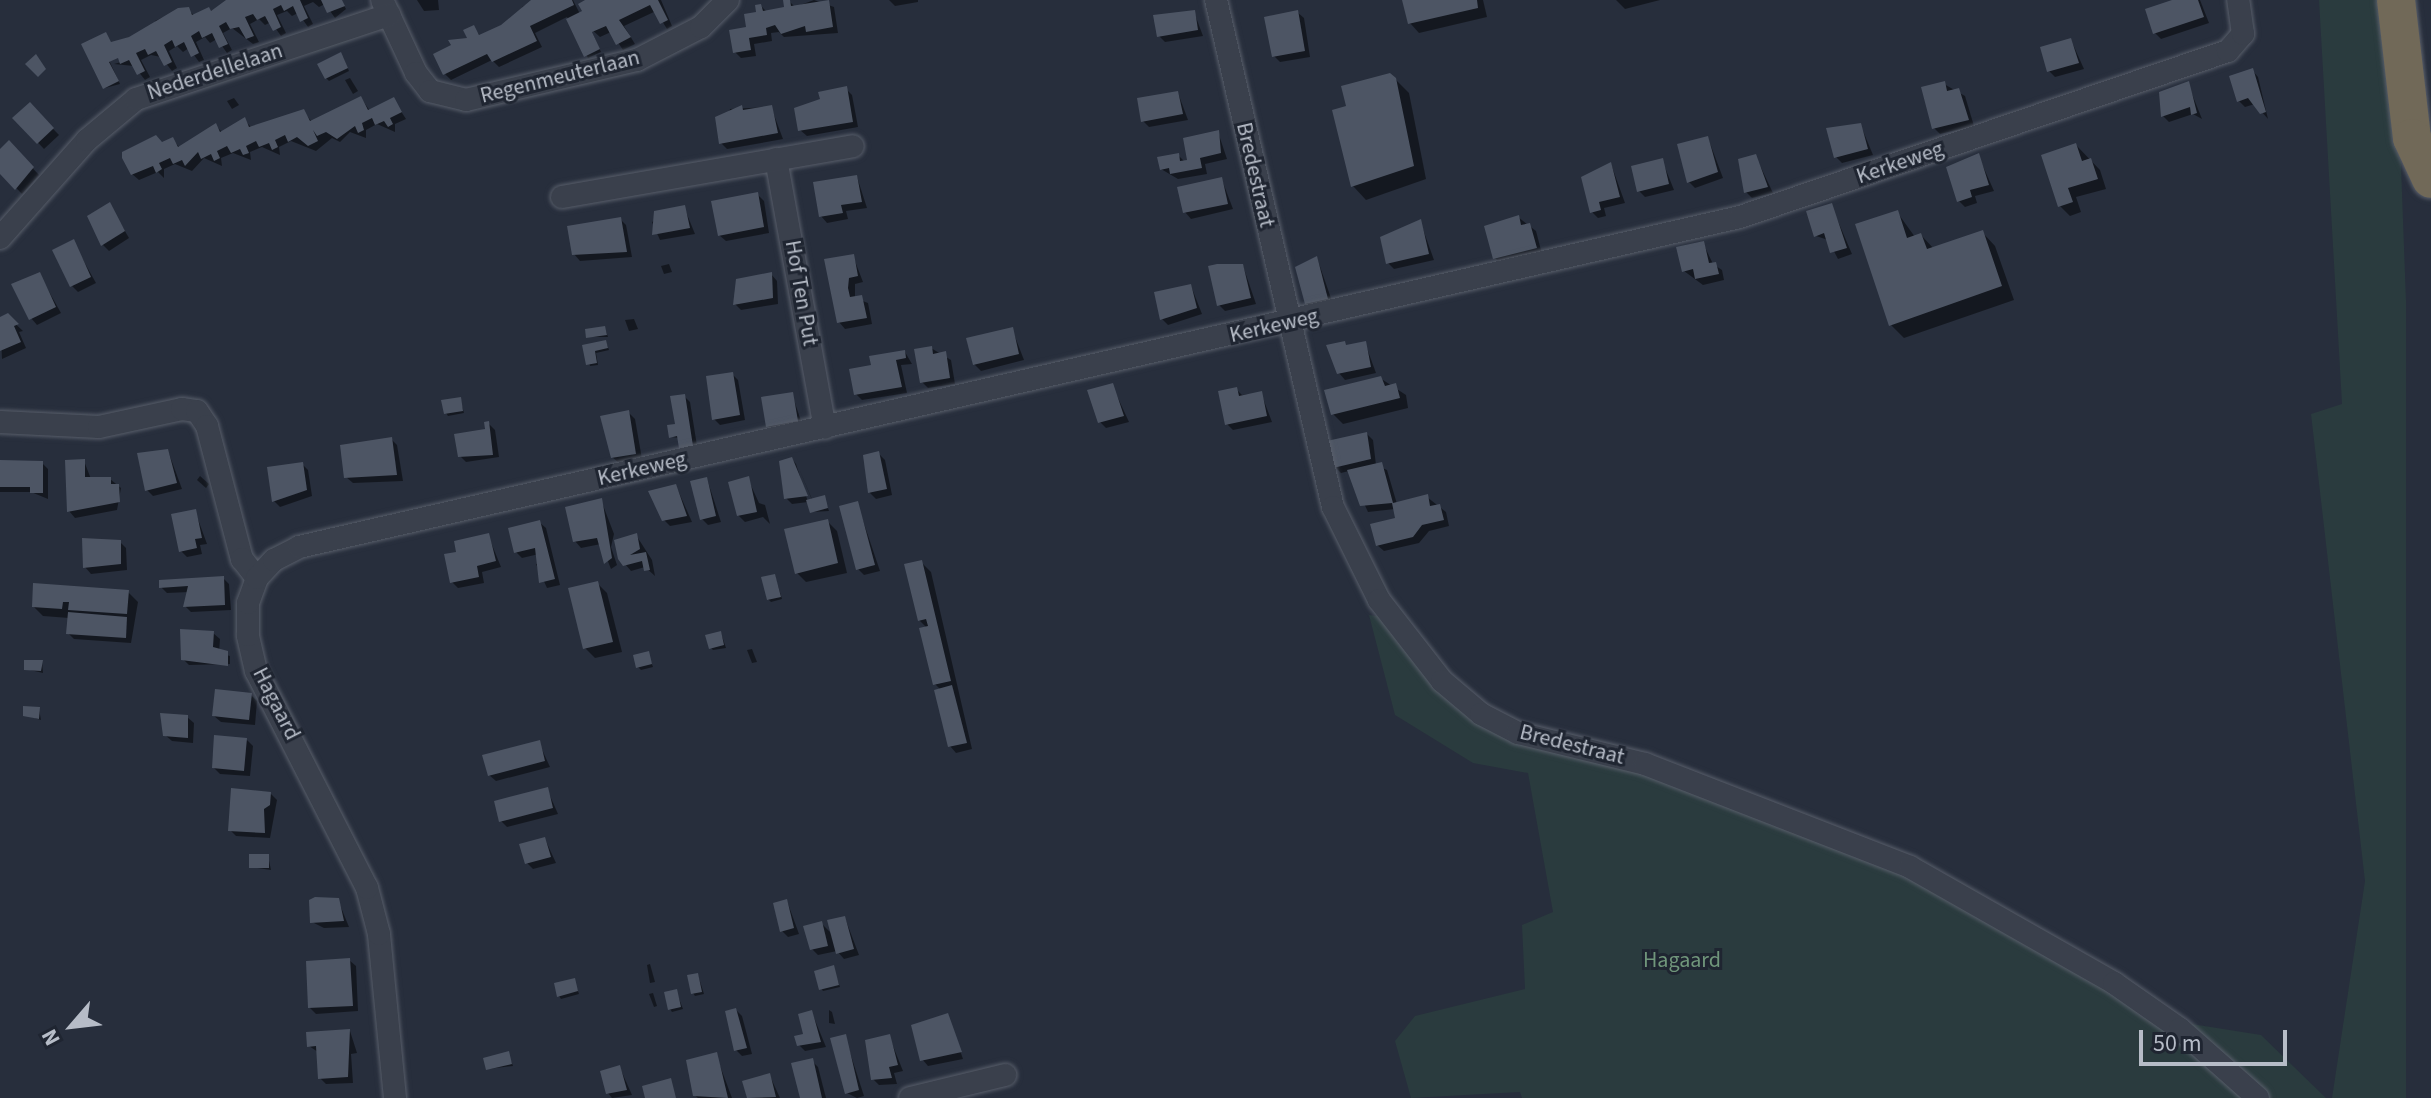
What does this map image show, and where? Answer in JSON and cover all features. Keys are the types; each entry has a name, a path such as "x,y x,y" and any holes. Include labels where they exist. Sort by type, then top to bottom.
{"highway":[{"path":"2396,0 2412,138 2431,179"}],"street":[{"name":"Regenmeuterlaan","path":"386,8 430,91 466,100 637,60 701,27 728,0"},
{"name":"Bredestraat","path":"1216,0 1321,464 1349,547 1407,640 1442,681 1481,714 1518,733 1645,764 1910,867 2114,983 2180,1029 2258,1098"},
{"name":"Kerkeweg","path":"257,578 274,560 299,547 1289,323 1740,217 2228,51 2243,34 2238,0"},
{"name":"Nederdellelaan","path":"0,238 87,140 136,99 386,8"},
{"path":"562,197 853,146"},
{"name":"Hof Ten Put","path":"776,159 825,428"},
{"path":"0,422 75,429 182,409 197,411 207,426 242,559 257,578"},
{"name":"Hagaard","path":"257,578 248,603 256,671 349,846 379,934 395,1098"},
{"path":"910,1098 1005,1075"}],"green space":[{"path":"2319,0 2384,0 2400,139 2406,301 2406,1098 2332,1098 2365,881 2311,414 2342,404"},
{"name":"Hagaard","path":"1369,615 1384,617 1477,722 1642,768 1909,877 2111,989 2172,1031 2247,1098 1522,1098 1520,1092 1411,1098 1395,1041 1415,1016 1525,989 1522,925 1553,912 1528,773 1473,763 1395,715"},
{"path":"2179,1022 2261,1035 2326,1098 2269,1098"}],"building":[{"path":"226,0 300,0 308,18 300,22 293,6 284,11 281,5 273,9 281,27 273,31 265,16 257,20 253,14 245,17 254,36 246,39 239,27 230,29 226,22 219,26 228,44 219,48 212,33 202,38 199,31 191,36 199,53 191,57 184,42 175,47 172,40 164,45 172,62 164,66 156,51 148,55 145,49 136,53 145,71 137,75 129,60 120,64 118,58 109,62 119,81 103,89 81,44 106,32 111,42 129,37 178,8 189,7 192,15 209,7 211,11"},
{"path":"321,0 342,0 345,6 327,13"},
{"path":"531,0 572,0 574,5 530,26 537,41 492,62 487,54 443,75 433,54 451,45 448,40 467,38 463,30 474,25 479,35 501,25"},
{"path":"585,0 658,0 668,20 660,24 650,5 619,20 631,37 616,45 606,26 592,32 600,49 584,57 566,19 582,11 578,4"},
{"path":"783,0 790,0 791,6 829,0 833,27 806,32 805,26 781,34 775,25 766,28 767,35 749,38 751,50 733,53 729,30 746,27 744,14 756,12 755,5 761,4 763,11 784,7"},
{"path":"1402,0 1477,0 1478,8 1408,24"},
{"path":"2172,0 2198,0 2204,17 2153,34 2145,9"},
{"path":"1195,10 1198,30 1157,37 1153,15"},
{"path":"1298,10 1305,51 1272,57 1264,17"},
{"path":"2071,38 2079,63 2047,72 2040,47"},
{"path":"341,52 348,68 325,79 317,64"},
{"path":"36,54 46,69 38,77 25,64"},
{"path":"2253,68 2266,112 2260,114 2248,98 2237,102 2229,76"},
{"path":"1390,73 1396,78 1414,166 1351,187 1332,110 1346,106 1341,86"},
{"path":"1945,81 1947,91 1959,88 1969,120 1932,129 1921,87"},
{"path":"2189,81 2197,113 2191,115 2190,107 2161,117 2159,92"},
{"path":"847,86 853,122 798,131 794,108 820,99 818,92"},
{"path":"1178,91 1183,114 1141,122 1137,98"},
{"path":"361,96 368,110 394,97 402,112 390,118 393,124 388,127 384,121 375,125 372,118 362,123 364,130 358,133 355,126 337,139 326,132 317,136 313,130 318,141 308,146 297,137 288,142 285,135 275,140 278,147 272,150 269,143 259,147 256,141 246,146 249,153 243,155 240,149 231,153 227,146 217,151 220,158 214,161 211,154 201,159 198,152 185,166 182,160 173,164 170,158 159,163 162,169 156,173 153,166 131,175 122,158 122,152 156,135 162,142 173,137 178,147 216,123 220,132 245,117 249,127 304,109 310,121"},
{"path":"30,102 54,128 37,144 12,118"},
{"path":"742,105 743,110 772,105 778,133 719,144 715,117"},
{"path":"1861,123 1868,149 1834,158 1826,128"},
{"path":"1219,130 1221,153 1200,158 1202,168 1170,174 1169,168 1160,170 1157,157 1179,153 1180,161 1187,160 1183,138"},
{"path":"1708,136 1718,172 1687,183 1677,144"},
{"path":"9,140 34,167 15,190 0,174 0,149"},
{"path":"2076,143 2082,161 2091,158 2098,179 2068,188 2073,202 2058,207 2041,155"},
{"path":"1979,153 1989,185 1970,190 1972,197 1957,202 1946,167"},
{"path":"1756,154 1768,187 1744,193 1738,159"},
{"path":"1663,158 1669,184 1637,192 1631,166"},
{"path":"1611,162 1620,197 1599,202 1601,210 1590,213 1581,177"},
{"path":"857,175 862,202 841,205 843,213 819,217 813,182"},
{"path":"1222,177 1228,204 1183,213 1177,187"},
{"path":"758,192 764,227 718,236 711,201"},
{"path":"110,202 125,231 101,246 87,216"},
{"path":"1832,203 1847,248 1830,253 1824,233 1814,237 1806,211"},
{"path":"685,205 690,228 652,235 654,211"},
{"path":"1898,210 1907,238 1921,233 1927,249 1983,230 2002,286 1889,326 1855,224"},
{"path":"1519,215 1521,225 1530,223 1537,248 1493,259 1484,226"},
{"path":"621,217 627,252 572,255 567,226"},
{"path":"1421,219 1429,254 1386,264 1380,237"},
{"path":"74,239 91,277 70,287 52,250"},
{"path":"1704,241 1709,263 1716,262 1719,274 1695,279 1693,269 1682,272 1676,247"},
{"path":"854,254 858,276 849,278 848,288 850,297 862,295 867,318 837,323 824,259"},
{"path":"1317,256 1328,299 1305,304 1295,267"},
{"path":"1243,264 1251,298 1217,306 1208,266"},
{"path":"40,272 56,307 29,320 11,284"},
{"path":"772,272 773,298 733,305 736,279"},
{"path":"1191,284 1197,308 1160,320 1154,292"},
{"path":"8,313 19,324 14,326 21,342 0,351 0,317"},
{"path":"605,326 607,335 586,338 585,329"},
{"path":"1013,327 1019,354 973,365 966,338"},
{"path":"606,340 608,348 595,351 597,363 586,365 582,345"},
{"path":"1345,341 1346,345 1366,341 1371,367 1337,374 1326,345"},
{"path":"932,346 933,354 946,351 950,378 920,383 914,349"},
{"path":"905,350 906,358 896,360 902,387 854,395 849,369 871,365 869,356"},
{"path":"733,372 740,415 712,420 706,376"},
{"path":"1381,376 1385,386 1396,383 1400,398 1331,415 1324,390"},
{"path":"1113,383 1124,416 1098,423 1087,390"},
{"path":"1237,387 1239,396 1262,391 1267,416 1225,425 1218,391"},
{"path":"793,392 798,421 766,427 761,397"},
{"path":"685,394 693,446 679,448 677,436 669,438 667,425 675,424 670,396"},
{"path":"461,397 463,411 444,414 441,400"},
{"path":"629,410 636,454 611,458 600,416"},
{"path":"489,421 493,455 458,457 454,434 485,429 484,422"},
{"path":"1367,432 1371,459 1333,468 1327,441"},
{"path":"392,437 397,475 344,478 340,445"},
{"path":"168,449 177,483 145,491 137,453"},
{"path":"879,451 887,489 868,493 863,455"},
{"path":"792,457 808,496 784,499 779,461"},
{"path":"85,459 85,477 111,477 111,484 119,484 120,502 67,512 65,460"},
{"path":"0,460 43,461 43,493 30,493 30,487 0,487"},
{"path":"303,462 307,490 272,502 267,467"},
{"path":"1382,462 1393,503 1428,494 1430,506 1440,504 1444,520 1422,525 1413,537 1376,546 1370,524 1395,518 1392,503 1360,506 1347,470"},
{"path":"749,476 757,512 737,516 728,482"},
{"path":"707,477 716,516 700,520 690,481"},
{"path":"676,484 687,516 662,521 648,491"},
{"path":"825,495 828,508 810,513 806,500"},
{"path":"602,498 612,558 604,564 597,538 573,542 565,507"},
{"path":"858,501 875,565 856,570 839,506"},
{"path":"196,509 202,538 195,539 197,548 179,552 171,514"},
{"path":"828,519 838,563 795,574 784,529"},
{"path":"540,520 555,579 539,583 535,548 514,553 508,528"},
{"path":"489,533 496,561 477,566 479,577 450,583 444,554 456,552 454,541"},
{"path":"637,533 640,549 630,555 646,552 650,570 644,571 642,561 623,566 618,559 614,540"},
{"path":"82,538 121,540 121,564 83,568"},
{"path":"922,560 951,681 933,685 919,628 928,626 926,619 918,621 904,564"},
{"path":"775,574 781,597 767,600 761,577"},
{"path":"224,576 225,605 183,607 188,586 159,588 159,580"},
{"path":"598,581 613,642 583,649 568,588"},
{"path":"33,583 129,590 127,614 68,610 69,602 63,602 62,609 32,607"},
{"path":"68,612 127,617 126,638 66,634"},
{"path":"180,629 214,631 213,647 228,651 228,666 181,660"},
{"path":"721,631 724,645 709,649 705,635"},
{"path":"649,651 652,664 636,668 633,655"},
{"path":"24,660 43,660 41,671 24,670"},
{"path":"952,685 967,743 948,747 934,690"},
{"path":"215,689 252,693 249,720 212,716"},
{"path":"23,706 40,707 39,719 23,716"},
{"path":"160,713 188,715 188,738 163,736"},
{"path":"214,735 247,738 244,771 212,768"},
{"path":"540,740 545,761 488,776 482,755"},
{"path":"548,787 553,808 499,822 494,801"},
{"path":"231,788 271,792 270,805 264,809 265,833 228,831"},
{"path":"545,837 551,857 525,864 519,844"},
{"path":"249,854 269,854 269,868 249,868"},
{"path":"315,897 339,898 344,921 310,923 309,900"},
{"path":"787,899 794,928 780,932 773,903"},
{"path":"845,916 854,949 836,954 827,920"},
{"path":"822,921 828,946 810,950 803,926"},
{"path":"350,958 353,1006 308,1008 306,961"},
{"path":"834,965 839,985 819,990 814,971"},
{"path":"698,973 702,992 691,994 687,975"},
{"path":"575,978 578,991 557,997 554,983"},
{"path":"677,989 681,1007 668,1010 664,992"},
{"path":"736,1008 747,1048 734,1051 725,1011"},
{"path":"812,1010 821,1042 797,1046 794,1036 803,1034 798,1014"},
{"path":"948,1013 962,1052 920,1061 911,1025"},
{"path":"350,1029 348,1077 318,1079 316,1046 307,1047 306,1032"},
{"path":"846,1034 859,1090 845,1094 830,1038"},
{"path":"890,1034 898,1065 889,1067 892,1078 871,1080 865,1040"},
{"path":"509,1051 512,1064 486,1070 483,1058"},
{"path":"717,1052 728,1098 693,1096 686,1060"},
{"path":"813,1058 822,1098 800,1098 791,1063"},
{"path":"620,1065 627,1090 606,1094 600,1071"},
{"path":"770,1073 776,1097 747,1098 742,1081"},
{"path":"671,1078 676,1098 645,1098 642,1086"}]}
